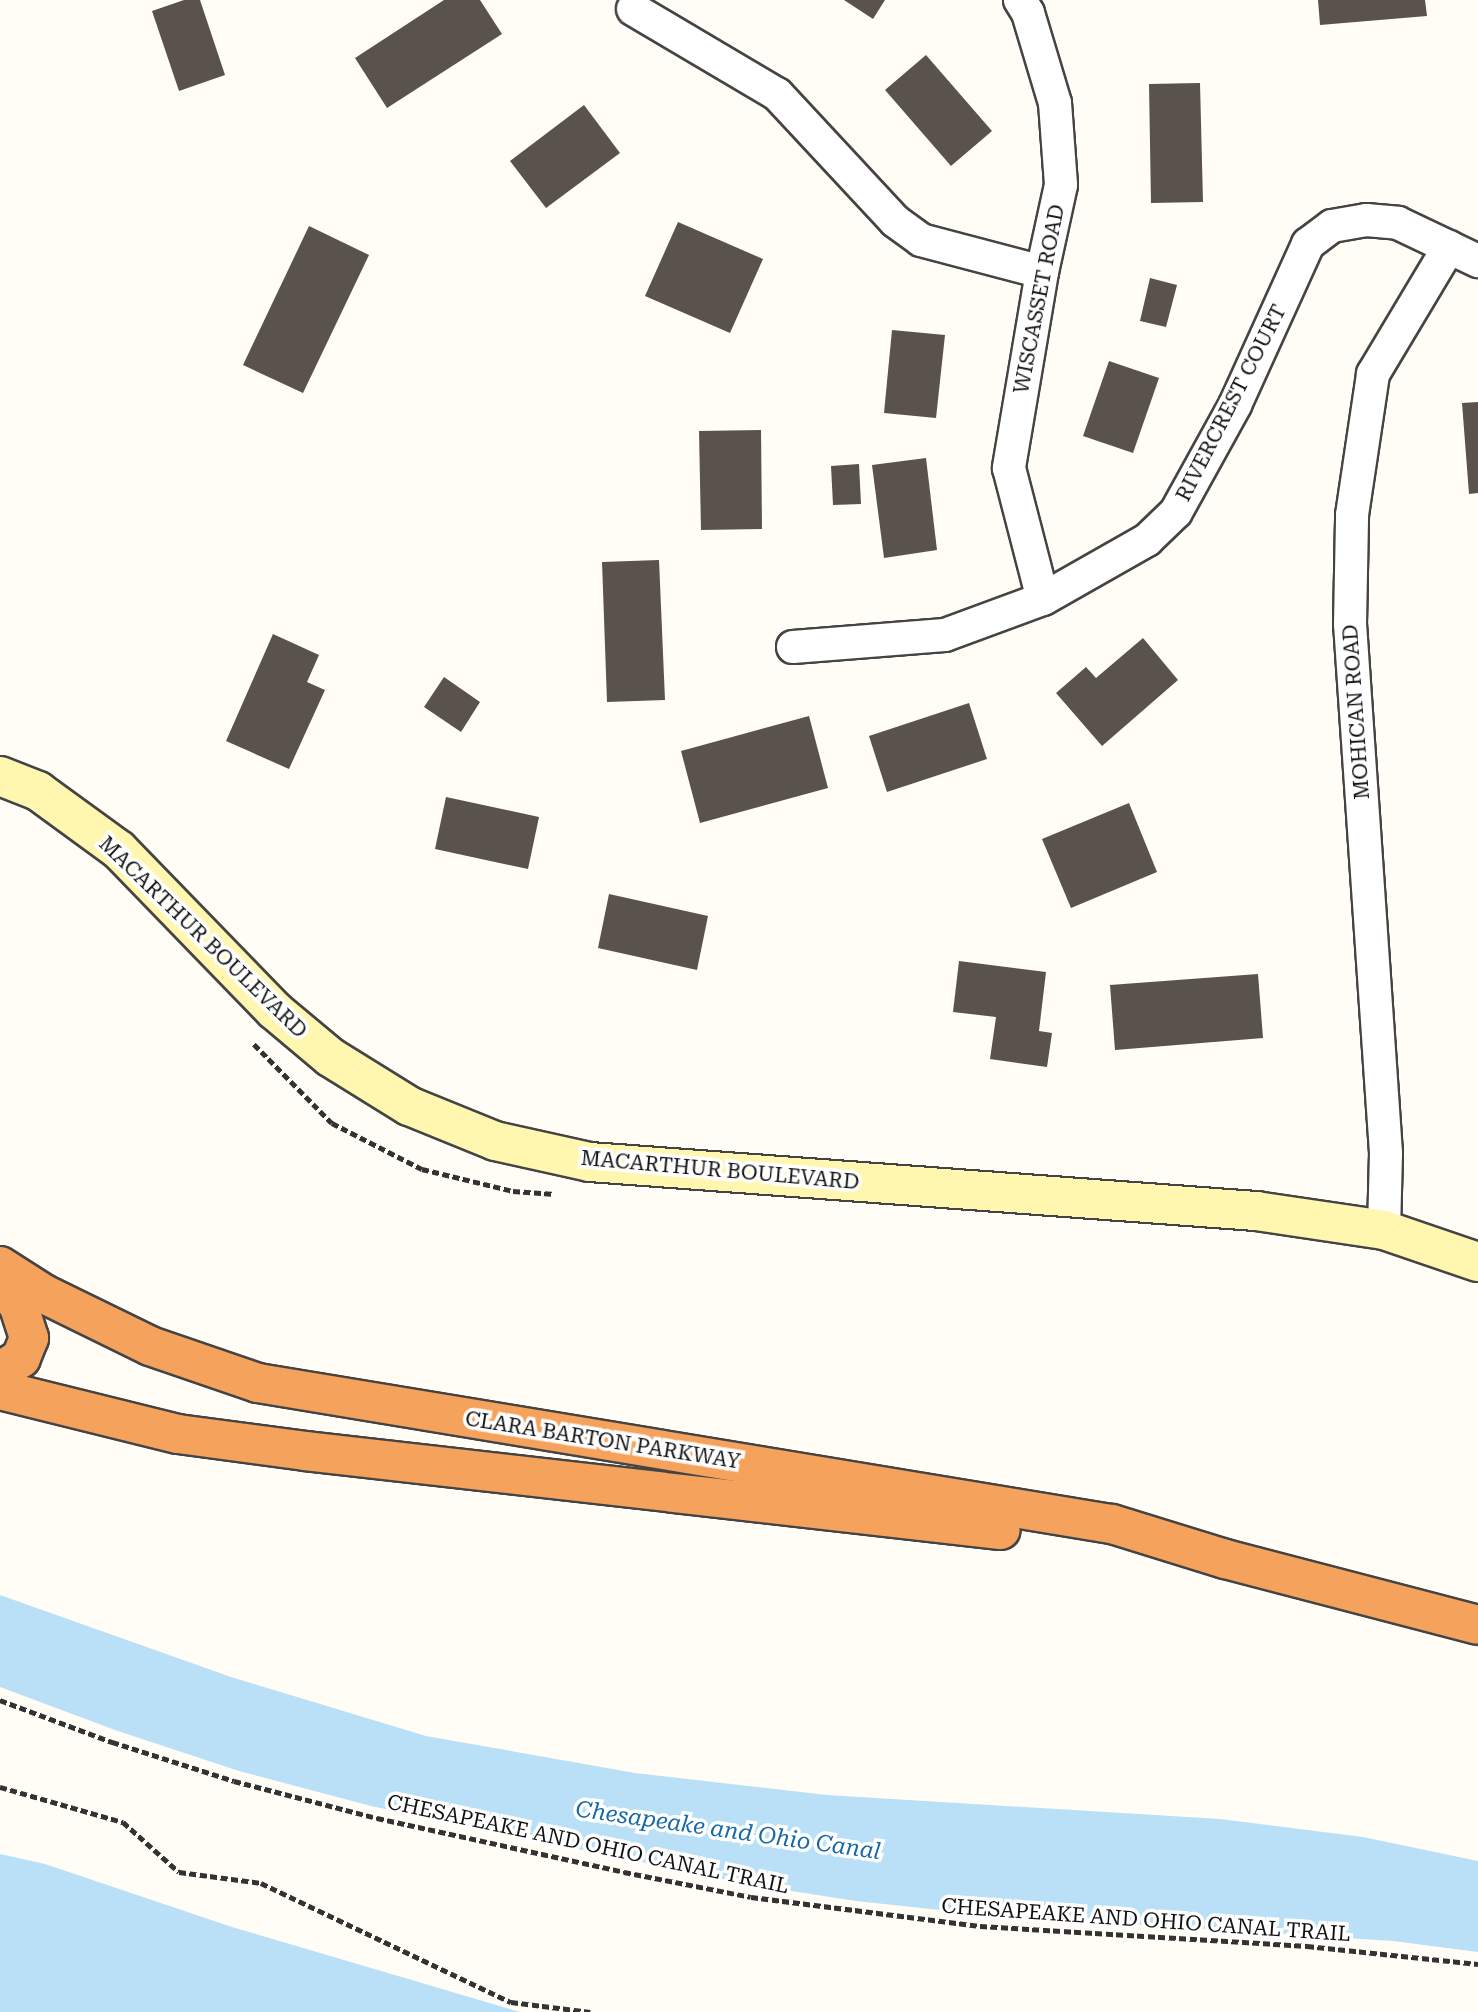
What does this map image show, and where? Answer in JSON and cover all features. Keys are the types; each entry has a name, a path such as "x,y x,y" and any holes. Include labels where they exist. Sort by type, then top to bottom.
{"highway":[{"name":"CLARA BARTON PARKWAY","path":"0,1266 44,1294 150,1346 258,1383 1112,1524 1225,1559 1478,1625"},
{"path":"0,1285 18,1304 29,1338 21,1358 0,1371"},
{"name":"CLARA BARTON PARKWAY","path":"0,1390 178,1434 280,1448 1115,1543 1225,1559"}],"main road":[{"name":"MACARTHUR BOULEVARD","path":"0,776 38,790 119,850 274,1010 330,1057 410,1106 495,1141 590,1162 1256,1211 1384,1230 1478,1262"}],"street":[{"name":"WISCASSET ROAD","path":"1020,0 1028,13 1055,103 1061,185 1042,272 1009,468 1043,598"},
{"path":"633,9 777,94 895,221 921,240 1042,272"},
{"name":"RIVERCREST COURT","path":"793,647 945,635 1043,598 1147,540 1176,512 1235,405 1308,244 1332,226 1366,220 1398,223 1449,247"},
{"path":"1449,247 1478,261"},
{"name":"MOHICAN ROAD","path":"1384,1230 1386,1153 1350,624 1352,515 1373,374 1449,247"}],"path":[{"name":"CHESAPEAKE AND OHIO CANAL TRAIL","path":"0,1700 112,1742 247,1784 426,1829 751,1897 979,1926 1307,1947 1478,1964"},
{"path":"0,1787 123,1822 179,1872 261,1884 511,2002 590,2012"}],"water":[{"name":"Chesapeake and Ohio Canal","path":"0,1595 231,1677 426,1736 635,1773 827,1795 1220,1819 1363,1837 1478,1861 1478,1952 1393,1941 977,1914 856,1901 752,1885 371,1806 239,1771 115,1730 0,1687"},
{"path":"0,1854 45,1864 232,1927 520,2012 0,2012"}],"building":[{"path":"184,0 200,0 225,75 179,91 152,11"},
{"path":"444,0 480,0 502,34 387,108 355,58"},
{"path":"844,0 885,0 873,19"},
{"path":"1318,0 1425,0 1427,16 1320,25"},
{"path":"926,55 992,131 951,166 885,90"},
{"path":"1200,83 1203,202 1151,203 1149,84"},
{"path":"584,105 620,153 546,208 510,161"},
{"path":"678,222 763,259 730,333 645,296"},
{"path":"309,226 369,255 303,393 243,365"},
{"path":"1150,278 1177,285 1166,327 1140,321"},
{"path":"892,330 945,335 936,418 884,413"},
{"path":"1109,361 1159,378 1133,453 1083,436"},
{"path":"1478,402 1478,493 1469,494 1462,403"},
{"path":"761,430 762,529 701,530 699,431"},
{"path":"926,458 937,550 884,558 872,465"},
{"path":"859,464 861,504 833,505 831,466"},
{"path":"659,560 665,700 607,702 602,562"},
{"path":"273,634 319,655 307,682 325,690 289,769 226,741"},
{"path":"1143,638 1178,680 1102,746 1056,693 1086,667 1096,678"},
{"path":"444,677 480,702 461,732 424,707"},
{"path":"969,703 987,759 887,792 869,736"},
{"path":"809,716 828,788 700,823 681,751"},
{"path":"446,797 539,817 528,869 435,849"},
{"path":"1129,803 1157,872 1071,908 1042,839"},
{"path":"609,894 708,916 697,970 598,948"},
{"path":"959,961 1046,972 1039,1031 1052,1033 1047,1067 990,1059 996,1017 953,1012"},
{"path":"1258,974 1263,1038 1115,1050 1110,985"}]}
